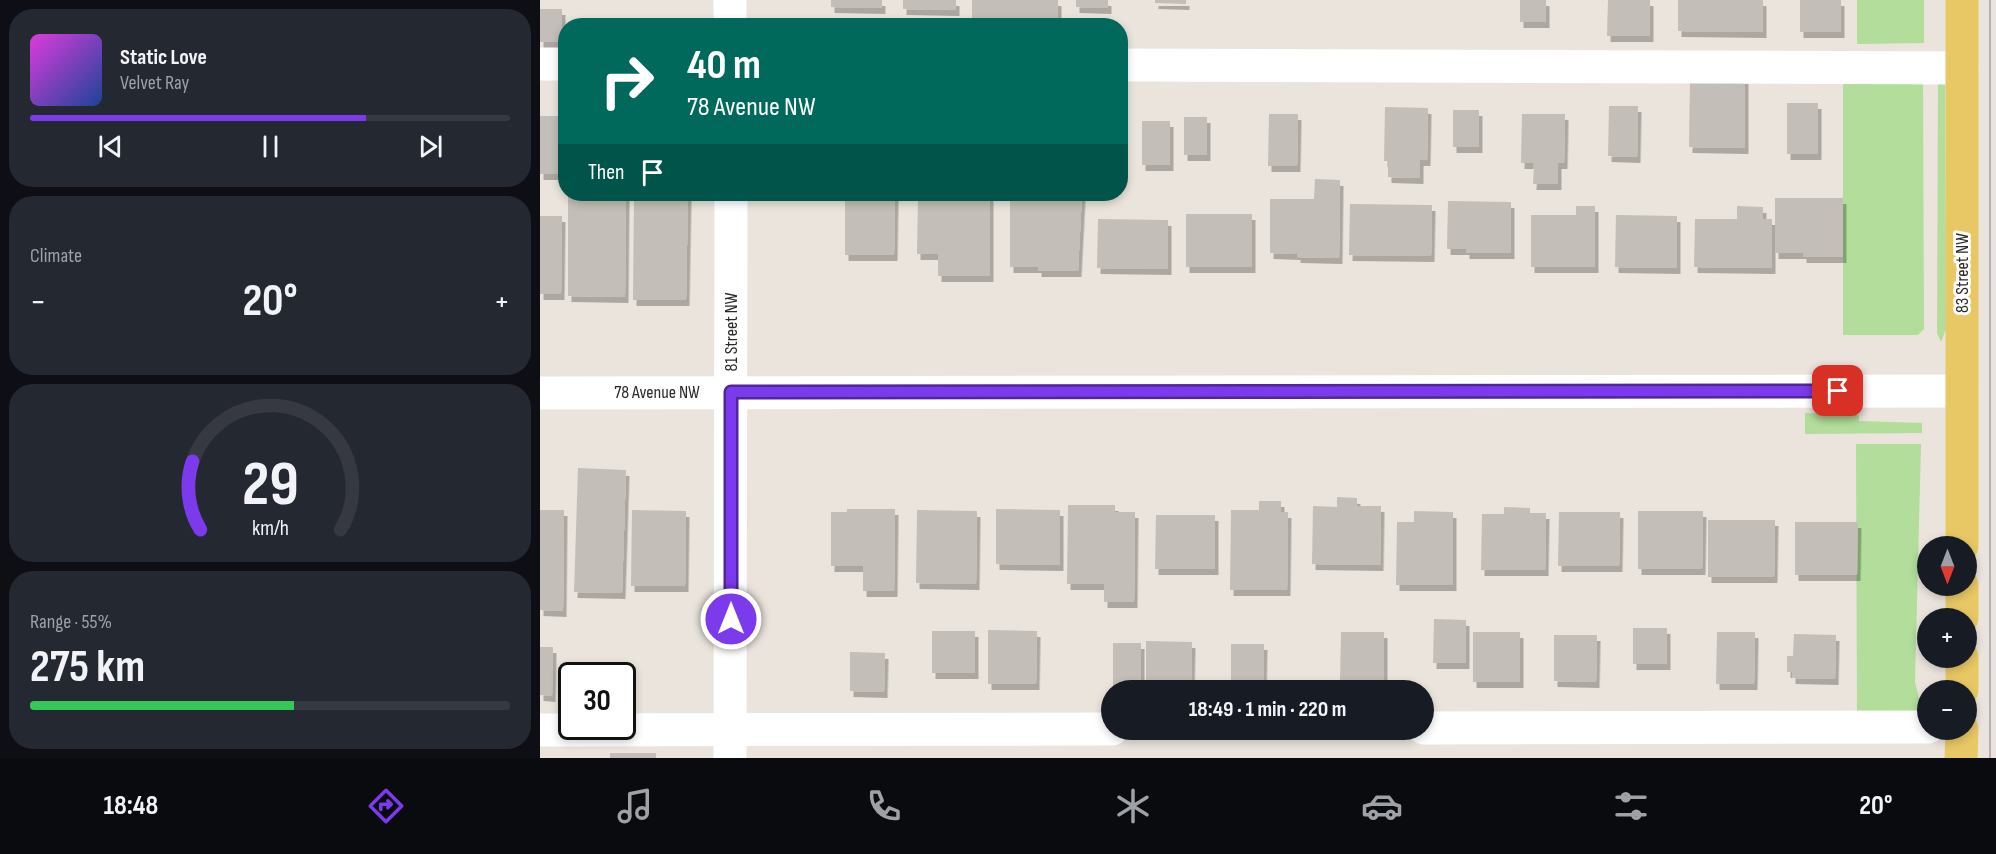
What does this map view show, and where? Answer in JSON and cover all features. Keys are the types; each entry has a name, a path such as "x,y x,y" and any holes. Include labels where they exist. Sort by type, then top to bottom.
{"main road":[{"name":"83 Street NW","path":"1962,0 1962,536"},
{"path":"1961,758 1962,740"}],"street":[{"path":"730,0 730,18"},
{"path":"540,64 558,64"},
{"path":"1128,65 1962,68"},
{"name":"81 Street NW","path":"730,744 731,201"},
{"name":"78 Avenue NW","path":"540,393 1962,391"},
{"path":"1434,728 1917,727"},
{"path":"540,730 730,744 1101,729"}],"green space":[{"path":"1857,0 1924,0 1924,43 1857,44"},
{"path":"1843,72 1923,72 1924,329 1918,335 1843,335"},
{"path":"1938,76 1945,81 1946,329 1941,342 1937,333"},
{"path":"1805,413 1859,415 1859,421 1922,423 1922,433 1805,434"},
{"path":"1856,444 1921,444 1917,536 1915,682 1917,711 1857,712"}],"building":[{"path":"831,0 882,0 882,8 831,7"},
{"path":"903,0 956,0 956,10 903,9"},
{"path":"972,0 1058,0 1058,18 972,18"},
{"path":"1076,0 1108,0 1108,8 1076,7"},
{"path":"1155,0 1186,0 1186,4 1155,3"},
{"path":"1520,0 1546,0 1546,22 1520,22"},
{"path":"1608,0 1650,0 1650,36 1607,36"},
{"path":"1678,0 1763,0 1763,32 1678,31"},
{"path":"1800,0 1841,0 1841,32 1800,32"},
{"path":"540,9 562,9 562,18 558,18 558,42 540,42"},
{"path":"1690,77 1745,78 1745,148 1689,147"},
{"path":"1787,103 1818,103 1818,154 1787,154"},
{"path":"1609,106 1638,106 1637,157 1608,156"},
{"path":"1385,107 1428,108 1427,160 1420,160 1420,178 1388,177 1388,161 1384,161"},
{"path":"1453,110 1479,110 1479,147 1453,147"},
{"path":"1269,114 1298,114 1297,166 1268,166"},
{"path":"1522,114 1565,114 1564,163 1558,163 1558,184 1533,184 1534,163 1521,163"},
{"path":"540,116 558,116 558,174 540,174"},
{"path":"1184,117 1207,117 1207,155 1184,155"},
{"path":"1142,121 1170,121 1170,165 1142,165"},
{"path":"1315,179 1340,180 1339,258 1297,257 1297,254 1270,253 1270,199 1314,199"},
{"path":"1775,198 1843,198 1843,257 1803,257 1803,253 1775,253"},
{"path":"568,201 626,201 625,297 568,296"},
{"path":"634,201 688,201 686,300 633,300"},
{"path":"845,201 895,201 894,255 845,255"},
{"path":"918,201 990,201 990,276 938,276 938,254 917,254"},
{"path":"1010,201 1082,201 1078,271 1038,271 1038,267 1010,267"},
{"path":"1448,201 1511,202 1511,253 1466,253 1466,249 1447,249"},
{"path":"1350,204 1432,205 1431,256 1349,255"},
{"path":"1576,206 1595,206 1595,267 1531,267 1531,215 1576,215"},
{"path":"1737,206 1763,207 1763,219 1772,219 1772,268 1694,267 1695,219 1737,219"},
{"path":"1186,214 1252,214 1252,267 1186,267"},
{"path":"1616,215 1677,216 1677,268 1615,267"},
{"path":"540,216 562,216 561,294 540,294"},
{"path":"1098,219 1168,220 1168,269 1097,268"},
{"path":"578,468 626,470 622,593 574,592"},
{"path":"1337,497 1357,498 1357,506 1381,506 1380,565 1312,564 1313,506 1337,507"},
{"path":"1259,501 1281,501 1281,512 1288,512 1287,590 1230,590 1231,510 1259,510"},
{"path":"1068,505 1115,505 1115,512 1135,512 1134,602 1104,602 1104,584 1067,584"},
{"path":"1504,507 1530,508 1530,513 1546,513 1545,570 1481,570 1482,514 1504,514"},
{"path":"847,509 895,509 894,591 863,591 863,566 831,566 831,512 847,512"},
{"path":"996,509 1060,510 1060,565 996,564"},
{"path":"540,510 564,510 563,611 540,610"},
{"path":"632,510 686,511 685,586 631,586"},
{"path":"917,510 977,511 976,584 916,583"},
{"path":"1414,511 1453,512 1453,585 1396,585 1397,522 1414,522"},
{"path":"1638,511 1703,511 1702,569 1638,569"},
{"path":"1559,512 1620,512 1619,566 1558,566"},
{"path":"1156,515 1215,515 1215,569 1155,569"},
{"path":"1708,520 1775,520 1774,577 1708,577"},
{"path":"1795,522 1858,522 1857,575 1795,575"},
{"path":"1434,619 1466,620 1466,663 1433,663"},
{"path":"1633,628 1667,628 1667,664 1633,664"},
{"path":"988,630 1037,631 1036,684 988,684"},
{"path":"932,631 975,631 975,673 932,673"},
{"path":"1341,632 1384,632 1384,680 1340,680"},
{"path":"1473,632 1520,632 1520,682 1473,682"},
{"path":"1717,632 1755,632 1754,684 1716,684"},
{"path":"1794,634 1836,635 1835,679 1792,678 1792,672 1787,672 1787,656 1793,656"},
{"path":"1554,635 1597,635 1596,682 1554,681"},
{"path":"1146,641 1192,642 1191,680 1146,680"},
{"path":"1113,643 1141,643 1141,680 1113,680"},
{"path":"1231,644 1264,644 1263,680 1231,680"},
{"path":"540,647 553,647 552,696 540,695"},
{"path":"850,652 885,653 884,692 850,691"},
{"path":"610,753 656,753 656,758 610,758"}],"tram line":[{"path":"1990,0 1990,758"}],"route":[{"path":"731,619 731,392 1838,391"}]}
